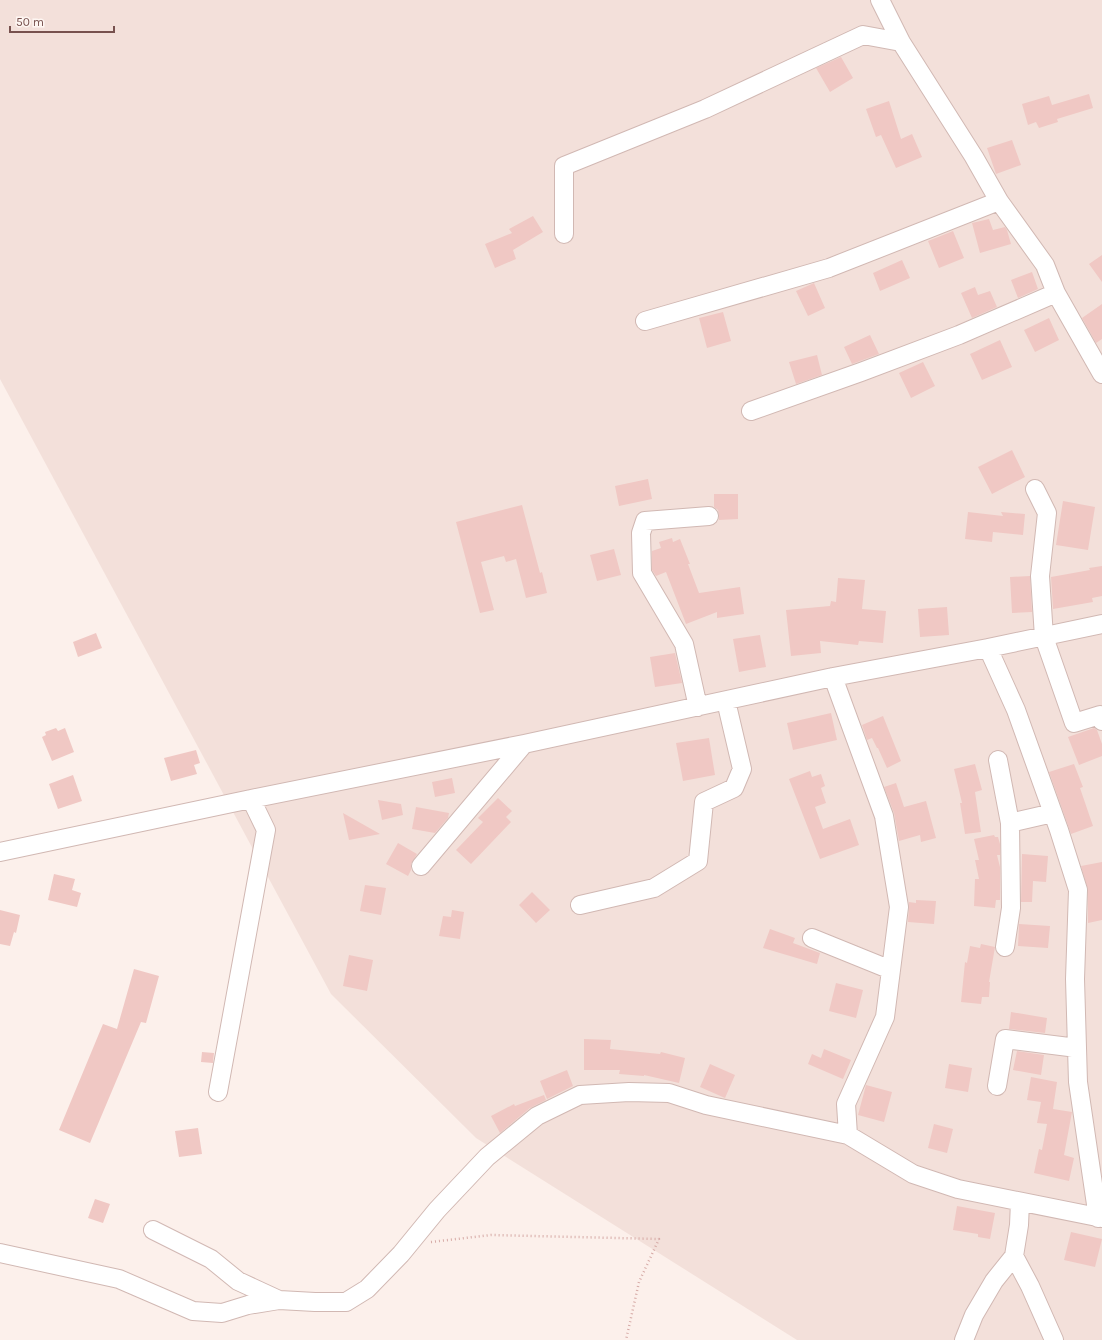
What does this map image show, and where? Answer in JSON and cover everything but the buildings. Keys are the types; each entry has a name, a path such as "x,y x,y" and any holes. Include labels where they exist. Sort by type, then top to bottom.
{"street":[{"path":"880,0 901,42 974,157 999,201 1045,265 1056,293 1102,374"},
{"path":"564,234 564,166 705,109 863,35 901,42"},
{"path":"645,321 829,268 999,201"},
{"path":"751,411 952,338 1056,293"},
{"path":"1035,489 1047,513 1040,576 1044,637 1074,723 1100,715 1102,721"},
{"path":"698,707 684,644 642,573 642,533 645,521 709,516"},
{"path":"0,852 251,799 524,744 833,677 1044,637 1102,624"},
{"path":"0,1253 119,1279 193,1311 222,1313 279,1300 346,1302 367,1289 409,1245 437,1210 487,1157 537,1116 580,1095 629,1092 669,1093 706,1105 848,1135 913,1174 958,1190 1100,1218 1078,1082 1075,979 1078,890 1059,830 1016,710 988,648"},
{"path":"833,677 884,816 899,907 885,1017 846,1104 848,1135"},
{"path":"580,905 654,888 698,861 704,802 734,788 742,769 726,701"},
{"path":"421,866 524,744"},
{"path":"998,760 1010,822 1010,908 1005,947"},
{"path":"218,1092 266,830 251,799"},
{"path":"1010,822 1053,813"},
{"path":"812,938 891,970"},
{"path":"997,1086 1004,1039 1077,1048"},
{"path":"964,1340 974,1315 997,1277 1014,1256 1019,1225 1020,1202"},
{"path":"153,1230 211,1259 238,1281 279,1300"},
{"path":"1014,1256 1030,1286 1054,1340"},
{"path":"997,1277 1030,1286"}],"path":[{"path":"409,1245 491,1235 659,1239 639,1282 626,1340"}],"shaded area":[{"path":"0,0 1102,0 1102,1340 797,1340 476,1138 331,994 0,379"}]}
